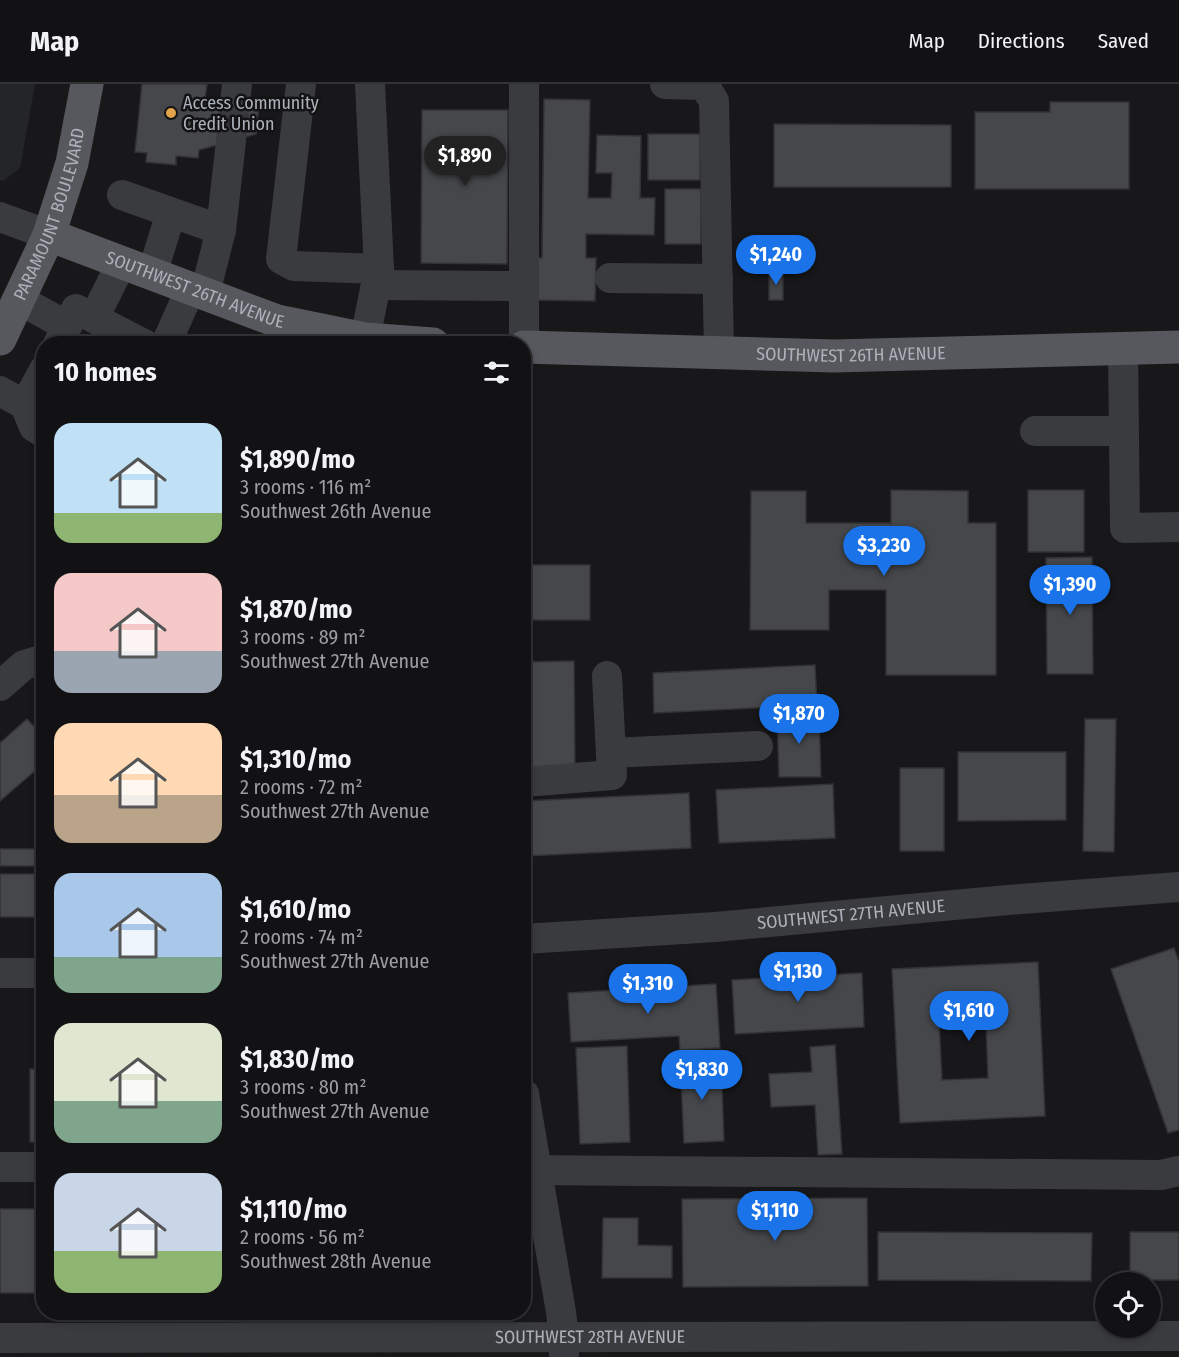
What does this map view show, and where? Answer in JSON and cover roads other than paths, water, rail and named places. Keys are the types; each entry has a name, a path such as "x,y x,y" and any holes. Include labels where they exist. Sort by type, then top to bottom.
{"main road":[{"name":"PARAMOUNT BOULEVARD","path":"0,339 49,235 72,163 87,84"},
{"name":"SOUTHWEST 26TH AVENUE","path":"49,235 278,321 342,336"},
{"name":"SOUTHWEST 26TH AVENUE","path":"531,347 834,356 1179,347"}],"street":[{"path":"301,84 281,259 294,266 378,277 524,286"},
{"path":"365,336 378,277 370,84"},
{"path":"524,84 524,336"},
{"path":"665,84 704,85 714,101 719,352"},
{"path":"155,336 198,291 221,230 231,141"},
{"path":"122,195 221,230"},
{"path":"152,274 171,213"},
{"name":"SOUTHWEST 26TH AVENUE","path":"0,217 49,235"},
{"path":"73,329 122,262"},
{"path":"610,278 718,279"},
{"path":"18,299 73,329 110,336"},
{"path":"1123,348 1125,528 1179,527"},
{"path":"36,381 13,398 36,428"},
{"path":"1035,431 1124,431"},
{"path":"0,686 24,665 36,661"},
{"path":"531,782 612,776 607,676"},
{"path":"611,753 758,746"},
{"name":"SOUTHWEST 27TH AVENUE","path":"531,939 715,927 1179,887"},
{"path":"0,974 36,973"},
{"path":"0,1167 36,1167"},
{"path":"531,1170 1161,1175 1179,1171"},
{"path":"531,1175 564,1347"},
{"name":"SOUTHWEST 28TH AVENUE","path":"0,1338 564,1347 1179,1336"}],"tunnel":[{"path":"231,141 235,103"}],"place":[{"name":"Access Community Credit Union","path":"171,113"}]}
